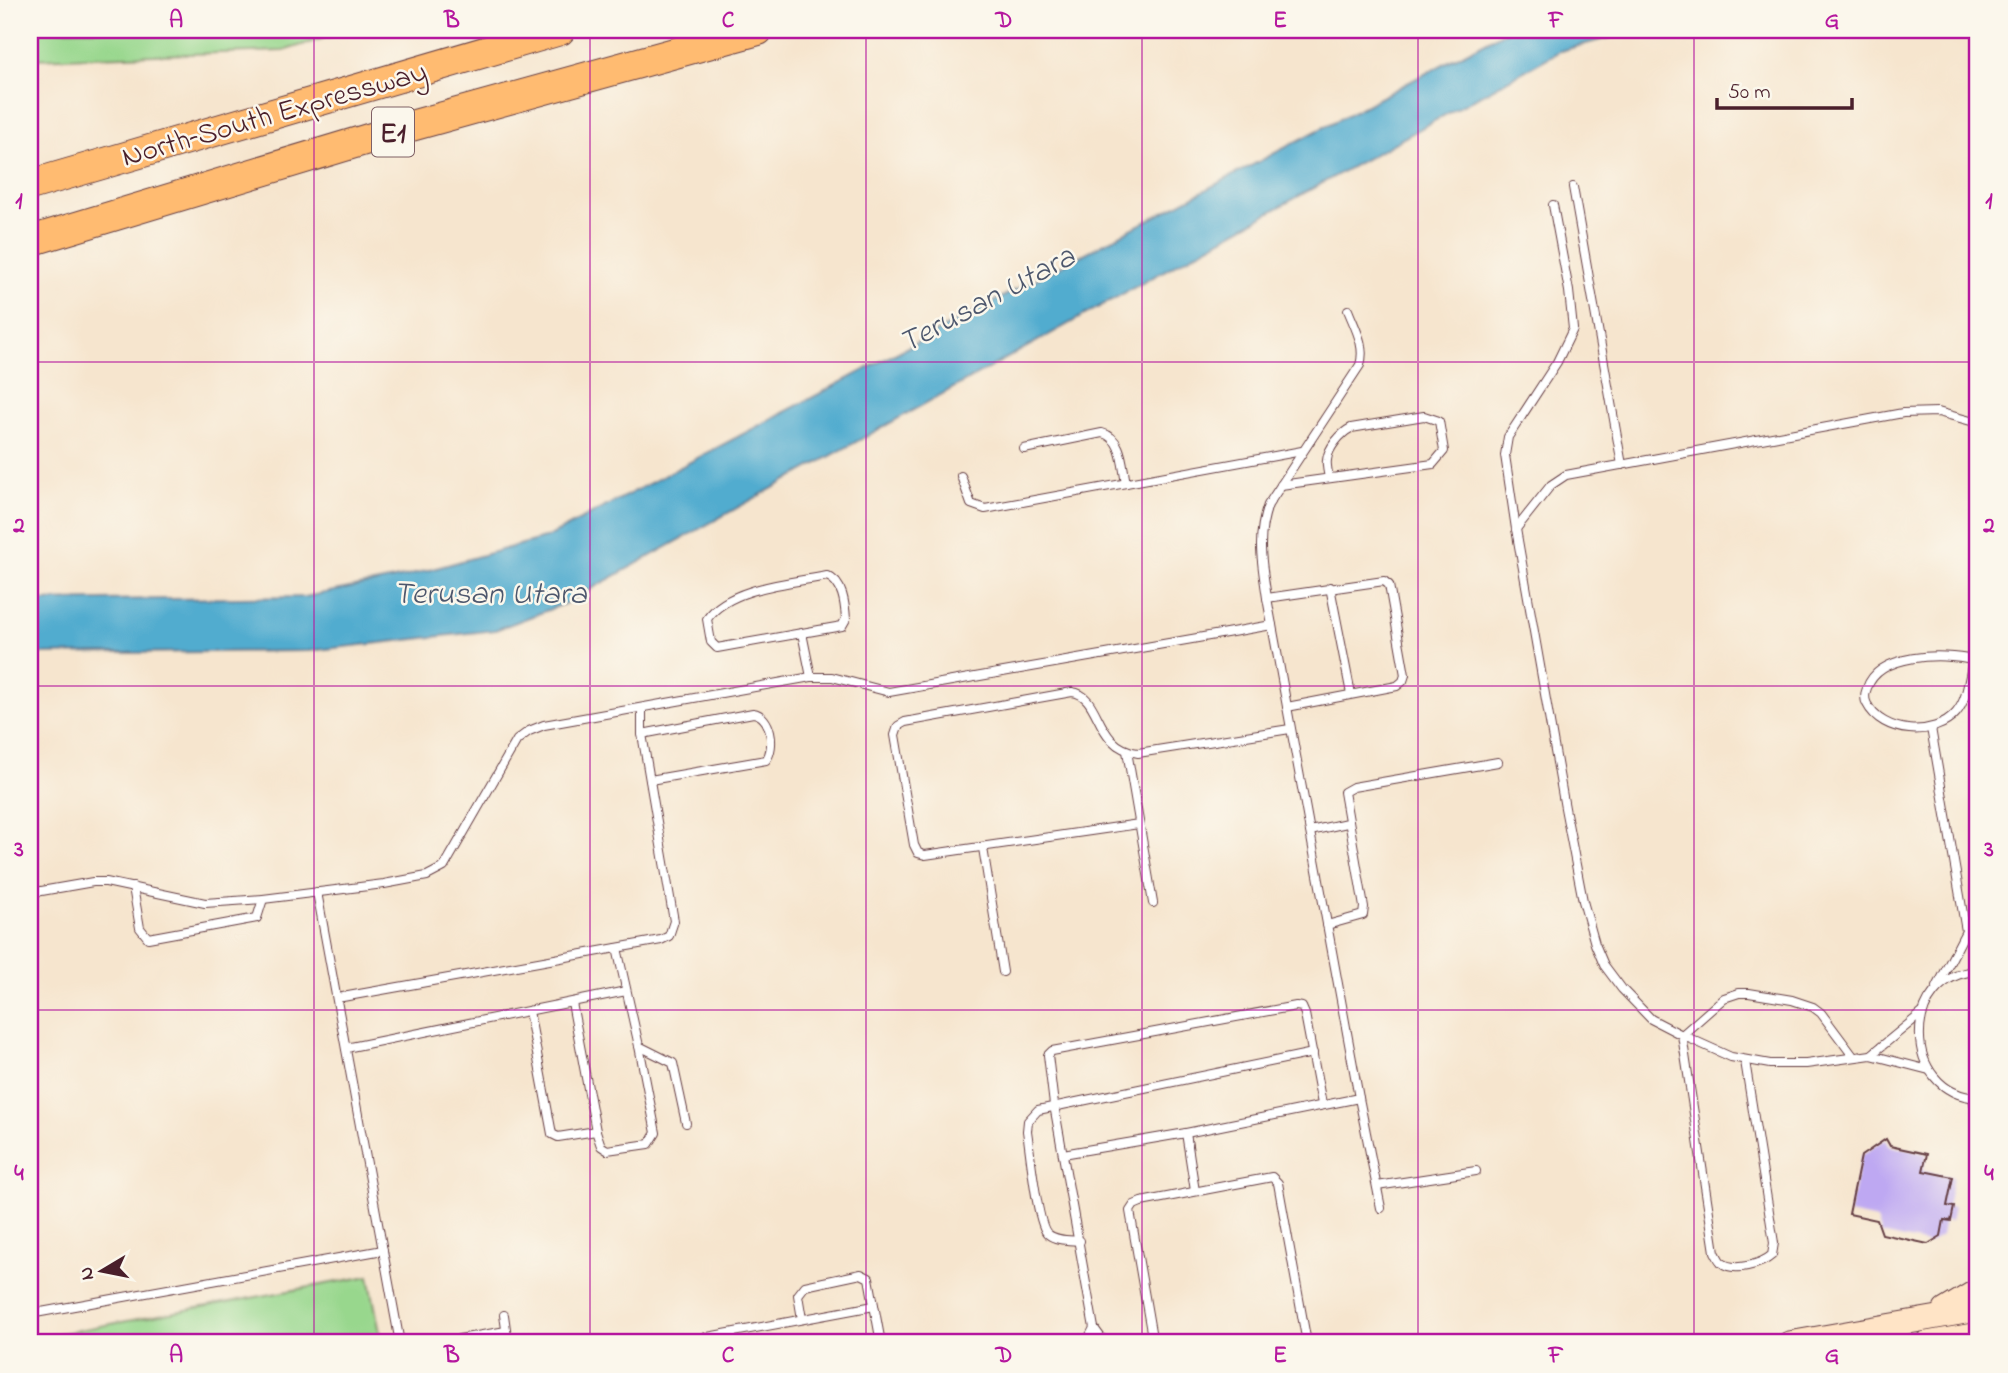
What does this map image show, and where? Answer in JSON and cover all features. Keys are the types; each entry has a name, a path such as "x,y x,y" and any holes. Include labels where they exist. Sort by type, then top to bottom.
{"highway":[{"name":"North–South Expressway","path":"30,185 560,30"},
{"name":"North–South Expressway","path":"30,241 411,126 758,30"}],"street":[{"path":"1927,1319 1978,1290"},
{"path":"1789,1343 1978,1310"},
{"path":"1926,1343 1978,1334"}],"lane":[{"path":"1573,187 1622,465"},
{"path":"1553,205 1573,328 1557,362 1508,437 1505,456 1583,901 1604,965 1634,1003 1651,1018 1682,1035 1745,1061 1806,1064 1871,1055 1929,1070"},
{"path":"1348,310 1363,355 1360,365 1268,505 1261,526 1260,548 1266,598 1290,729 1381,1208"},
{"path":"1516,529 1557,479 1566,475 1903,413 1938,412 1976,423 1978,471"},
{"path":"1281,485 1433,464 1444,451 1439,421 1424,416 1344,431 1326,459 1329,478"},
{"path":"1024,449 1102,433 1111,435 1117,441 1126,483"},
{"path":"961,476 971,504 985,509 1302,451"},
{"path":"827,576 835,579 839,583 846,619 842,626 802,633 717,648 711,642 707,619 718,608 750,591 827,576"},
{"path":"1266,598 1377,580 1384,581 1389,586 1405,675 1403,681 1397,686 1287,707"},
{"path":"1330,587 1351,694"},
{"path":"30,893 93,882 133,887 195,902 263,899 384,884 436,872 444,867 517,740 529,730 544,724 642,709 811,677 832,677 889,692 1272,625"},
{"path":"802,633 811,677"},
{"path":"1972,660 1936,656 1905,660 1884,667 1868,683 1865,693 1867,703 1877,715 1899,727 1931,728 1948,720 1958,711 1966,696 1972,660 1978,648"},
{"path":"1139,824 925,855 918,852 914,845 895,735 898,726 905,722 1072,692 1081,693 1087,699 1107,737 1118,747 1138,753 1290,729"},
{"path":"337,998 661,940 669,936 674,921 642,734 642,709"},
{"path":"642,734 753,713 761,714 767,720 771,749 766,760 650,780"},
{"path":"1931,728 1966,931 1978,948"},
{"path":"1127,751 1153,903"},
{"path":"1327,925 1363,915 1364,907 1343,792 1498,762"},
{"path":"1310,831 1348,823"},
{"path":"983,848 1003,972"},
{"path":"133,887 140,929 148,938 257,918 263,899"},
{"path":"317,892 400,1343"},
{"path":"1871,1055 1922,1013 1966,931"},
{"path":"572,1003 601,1146 607,1150 649,1144 656,1133 617,948"},
{"path":"1934,993 1951,979 1978,971"},
{"path":"346,1048 626,991"},
{"path":"1682,1035 1724,999 1739,993 1749,993 1792,1000 1813,1007 1821,1013 1853,1056"},
{"path":"1105,1343 1094,1328 1054,1105 1048,1055 1052,1051 1302,1007 1322,1104"},
{"path":"528,1011 552,1134 558,1137 596,1131"},
{"path":"1922,1013 1919,1042 1929,1070 1948,1088 1975,1097 1978,1120"},
{"path":"1682,1035 1715,1252 1721,1262 1731,1267 1765,1262 1773,1255 1774,1243 1745,1061"},
{"path":"639,1045 673,1063 686,1123"},
{"path":"1080,1241 1056,1239 1048,1235 1040,1222 1027,1131 1028,1121 1038,1110 1313,1053"},
{"path":"1063,1154 1186,1133 1359,1098"},
{"path":"1186,1133 1195,1192"},
{"path":"1377,1186 1476,1171"},
{"path":"1153,1343 1130,1211 1134,1205 1272,1177 1278,1183 1307,1343"},
{"path":"30,1314 383,1250"},
{"path":"803,1319 798,1295 805,1286 861,1274 869,1278 881,1343"},
{"path":"675,1343 874,1306"},
{"path":"504,1315 508,1343"},
{"path":"1086,1343 1094,1328"},
{"path":"456,1343 459,1339 506,1331"}],"green space":[{"path":"30,30 350,30 283,51 30,59"},
{"path":"369,1276 382,1343 30,1343 30,1339"}],"water":[{"name":"Terusan Utara","path":"1508,30 1637,30 1560,51 564,604 495,630 308,651 30,654 30,601 305,597 404,577 548,537"}],"building":[{"path":"1886,1139 1890,1146 1927,1154 1923,1171 1953,1177 1947,1206 1954,1207 1951,1221 1944,1220 1941,1236 1928,1244 1882,1234 1877,1220 1849,1214 1861,1156"}]}
